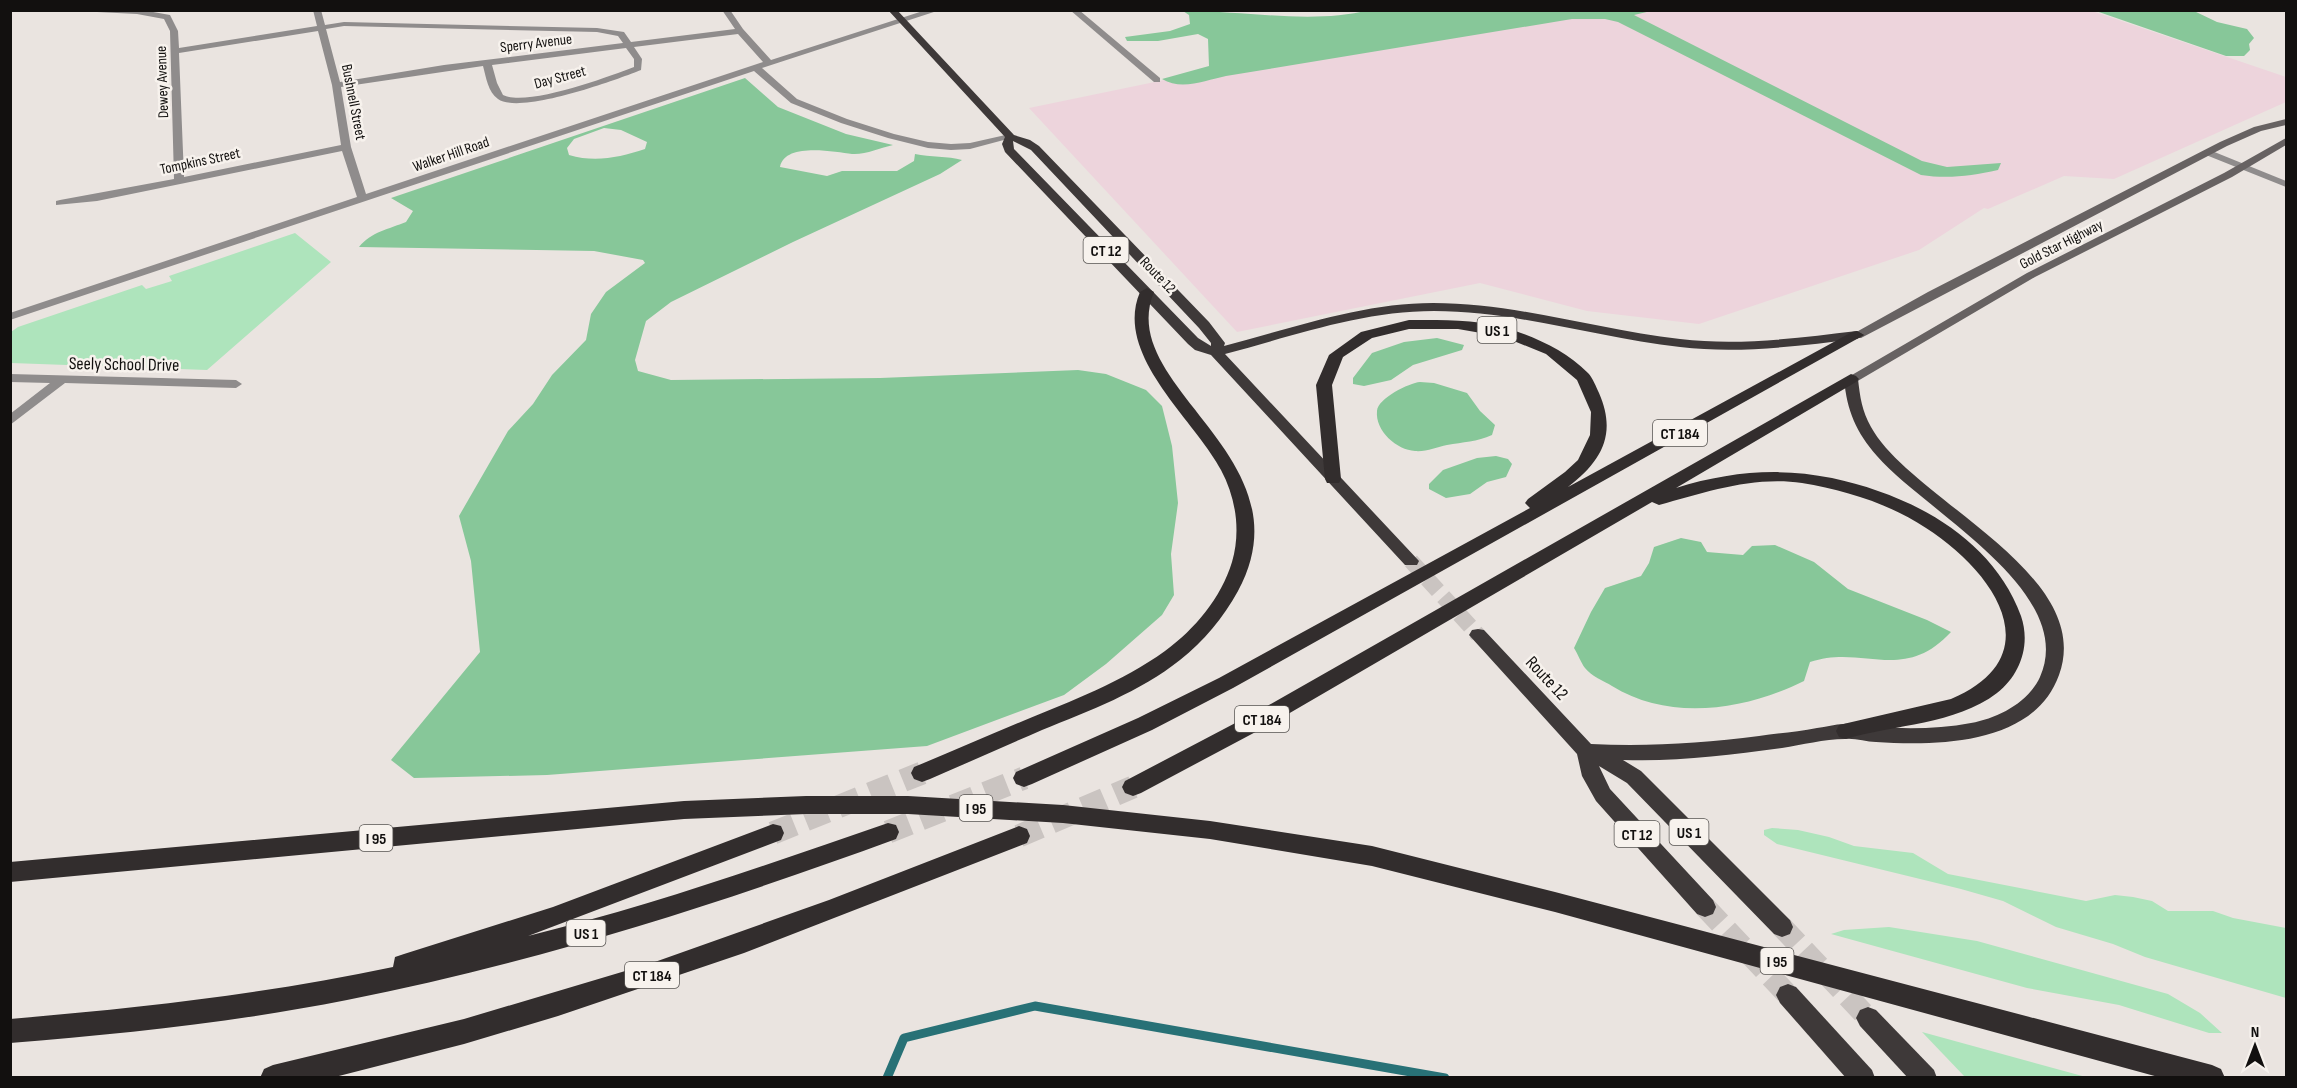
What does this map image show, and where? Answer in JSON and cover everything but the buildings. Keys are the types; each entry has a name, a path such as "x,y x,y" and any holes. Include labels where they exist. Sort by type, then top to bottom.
{"highway":[{"name":"Route 12","path":"892,10 1010,137 1026,142 1035,148 1210,332 1218,343 1216,352"},
{"name":"Route 12","path":"1010,137 1007,144 1010,152 1196,344 1216,352 1411,561"},
{"path":"922,773 1099,698 1147,673 1172,656 1200,631 1219,609 1230,590 1244,550 1245,520 1241,499 1228,466 1179,401 1159,368 1142,321 1141,310 1147,292"},
{"path":"1216,352 1357,316 1420,308 1485,310 1651,339 1715,346 1761,346 1857,335"},
{"name":"US 1","path":"1024,778 1199,697 1504,530 1582,465 1594,446 1600,422 1595,396 1580,373 1548,350 1507,333 1467,325 1412,324 1376,332 1344,348 1329,365 1324,380 1333,479"},
{"name":"CT 184","path":"1504,530 1857,335"},
{"path":"1846,731 1881,735 1942,735 1978,729 2007,719 2021,711 2041,693 2050,674 2055,650 2054,636 2047,616 2017,570 1987,541 1895,465 1868,436 1854,409 1851,379"},
{"name":"CT 184","path":"1133,787 1260,720 1851,379"},
{"path":"1586,751 1680,754 1846,731 1964,702 1989,688 2005,671 2012,661 2016,646 2010,606 1994,578 1973,556 1934,525 1900,506 1848,488 1790,477 1757,476 1717,483 1663,498 1615,516"},
{"name":"Route 12","path":"1478,635 1586,751"},
{"name":"US 1","path":"1586,751 1634,777 1782,927"},
{"name":"CT 12","path":"1586,751 1592,776 1603,795 1705,907"},
{"name":"I 95","path":"10,872 587,818 741,807 908,805 1063,814 1210,830 1371,856 1555,902 2212,1077"},
{"name":"US 1","path":"10,1031 146,1019 275,1000 476,961 596,930 756,881 888,832"},
{"path":"275,1000 415,962 510,932 773,833"},
{"name":"CT 184","path":"273,1077 444,1037 646,977 836,909 1020,836"},
{"path":"1788,995 1863,1077"},
{"path":"1868,1018 1925,1077"}],"main road":[{"name":"Gold Star Highway","path":"1857,335 1970,272 2209,153 2271,123 2286,122"},
{"name":"Gold Star Highway","path":"1851,379 2031,275 2244,166 2286,141"}],"street":[{"name":"Dewey Avenue","path":"61,10 137,12 167,17 174,31 179,181"},
{"name":"Bushnell Street","path":"317,10 336,85 346,147 363,200"},
{"path":"726,10 740,31 769,63"},
{"name":"Walker Hill Road","path":"10,317 769,63 936,10"},
{"path":"1074,10 1157,80"},
{"path":"175,51 344,24 597,30 621,34 629,45"},
{"name":"Sperry Avenue","path":"336,85 487,63 740,31"},
{"name":"Day Street","path":"487,63 496,92 503,99 516,101 543,97 638,68 638,59 629,45"},
{"path":"756,68 794,102 844,122 891,136 947,147 970,146 1010,137"},
{"name":"Tompkins Street","path":"60,203 346,147"},
{"path":"2209,153 2286,184"},
{"name":"Seely School Drive","path":"10,378 236,384"},
{"path":"10,422 60,381"}],"shaded area":[{"path":"1601,10 2092,11 2286,77 2286,102 2114,179 2064,176 1988,209 1984,208 1919,250 1699,324 1587,311 1480,283 1237,332 1029,108 1174,78"}],"green space":[{"path":"1369,10 1651,11 1634,15 1922,161 1947,167 2001,163 1998,170 1978,174 1950,177 1921,175 1618,22 1605,19 1572,19 1186,84 1162,79 1209,66 1208,39 1198,34 1158,41 1127,41 1125,37 1170,31 1190,24 1189,15 1183,11 1300,17"},
{"path":"2096,11 2194,11 2217,22 2247,29 2254,38 2249,44 2250,50 2244,56 2226,56"},
{"path":"745,78 778,107 846,134 893,145 857,154 800,151 784,159 780,167 827,176 842,171 897,171 914,161 915,154 962,160 940,174 671,302 646,321 635,360 638,371 671,380 880,378 1078,370 1106,374 1146,390 1162,406 1172,446 1178,503 1171,554 1174,595 1162,615 1106,664 1064,695 927,746 547,775 414,778 391,760 480,652 471,561 459,516 508,431 533,404 552,375 586,340 591,314 606,292 645,263 643,260 594,251 359,247 375,234 406,222 413,211 391,198","holes":["604,128 621,130 647,142 645,149 608,158 589,159 569,155 567,148 574,139"]},
{"path":"295,233 331,262 207,370 11,363 11,332 18,327 142,285 146,289 172,281 169,276"},
{"path":"1437,338 1464,345 1462,350 1413,365 1391,380 1364,386 1353,384 1353,378 1372,353 1404,342"},
{"path":"1420,382 1434,383 1467,393 1480,411 1495,425 1492,435 1419,451 1408,450 1388,438 1377,418 1379,406 1388,396"},
{"path":"1496,456 1508,459 1512,464 1506,477 1487,482 1470,494 1446,498 1429,489 1429,484 1443,470 1477,458"},
{"path":"1681,538 1701,542 1707,552 1743,555 1752,546 1775,545 1814,562 1848,589 1927,620 1951,632 1933,647 1916,656 1899,660 1848,657 1810,662 1804,681 1781,691 1733,705 1683,708 1634,697 1591,673 1584,666 1574,648 1605,588 1641,576 1649,563 1654,547"},
{"path":"1772,828 1798,830 1854,846 1913,853 1948,874 2086,901 2115,895 2133,897 2152,901 2168,911 2213,911 2233,918 2286,928 2286,998 2145,957 2113,944 2056,927 2003,901 1777,844 1764,835 1764,830"},
{"path":"1889,927 1977,941 2168,994 2200,1013 2222,1033 2209,1033 2119,1005 2027,988 1831,934 1844,930"},
{"path":"1922,1032 2086,1077 1965,1077"}],"waterway":[{"path":"887,1078 904,1038 1035,1006 1445,1078"}],"tunnel":[{"path":"1411,561 1478,635"},
{"path":"773,833 922,773"},
{"path":"888,832 1024,778"},
{"path":"1019,836 1133,787"},
{"path":"1705,907 1788,995"},
{"path":"1782,927 1868,1018"}]}
